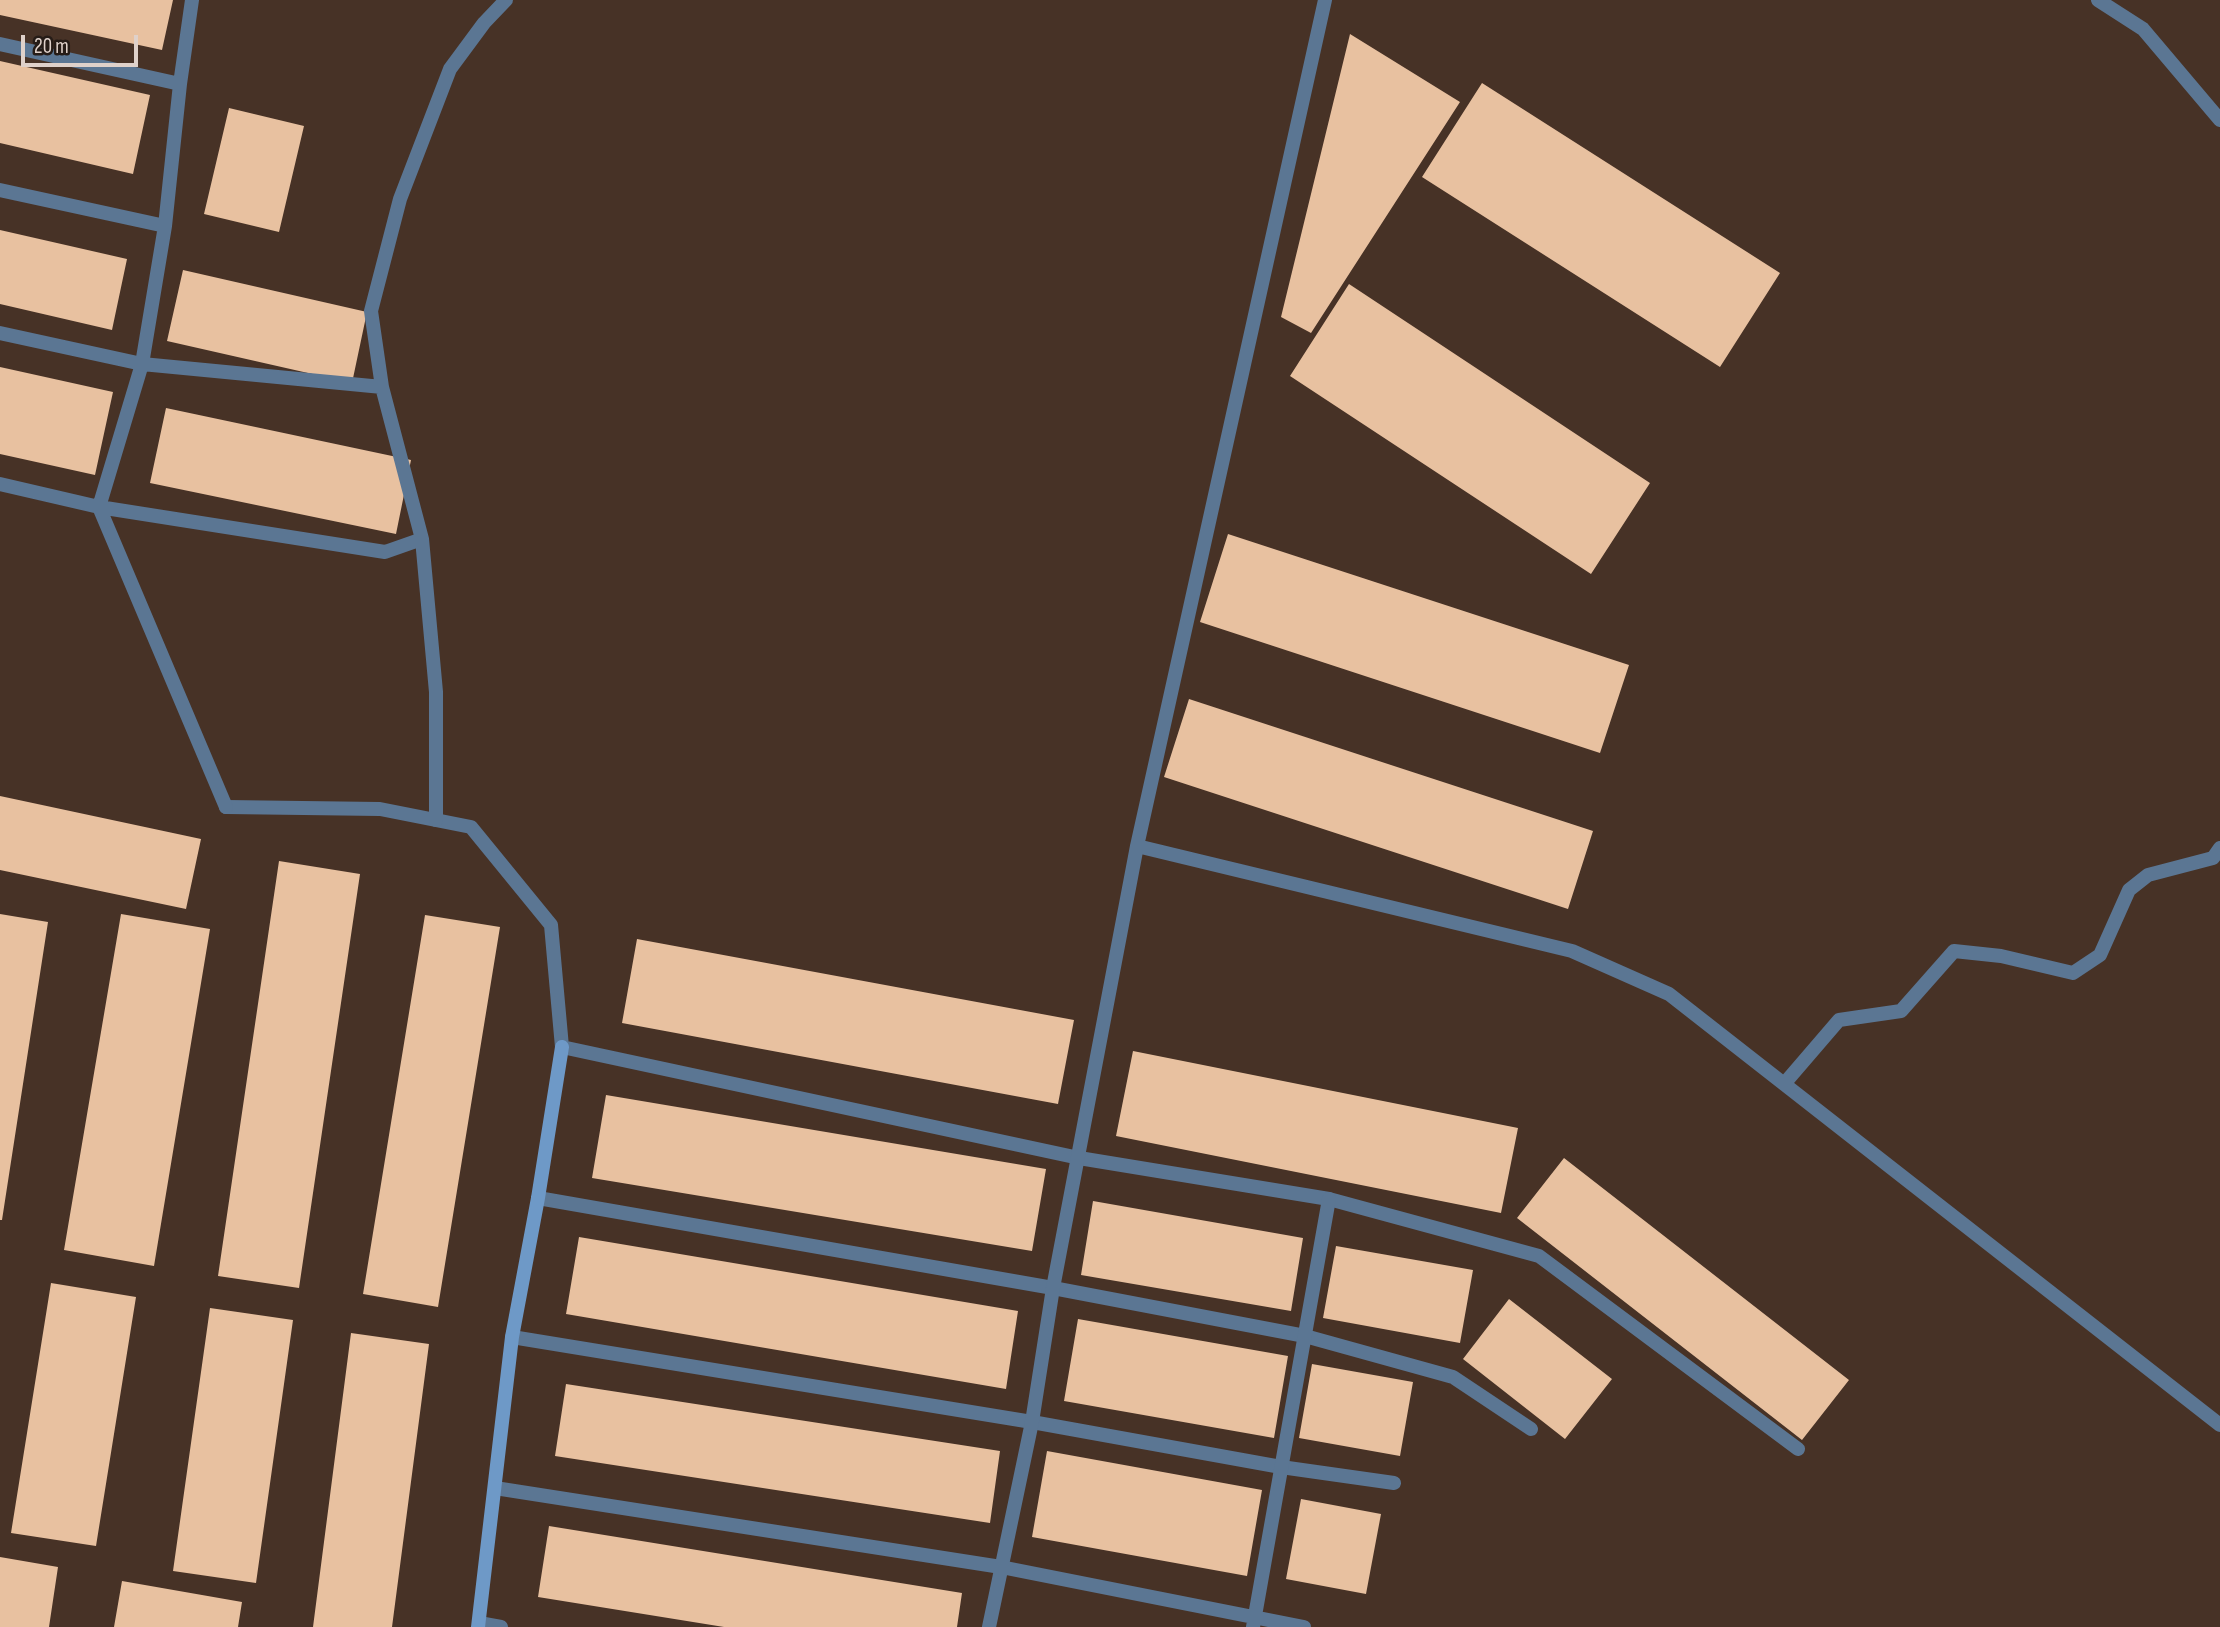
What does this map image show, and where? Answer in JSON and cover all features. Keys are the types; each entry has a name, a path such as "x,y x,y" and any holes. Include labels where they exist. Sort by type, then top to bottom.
{"street":[{"path":"192,0 165,226 142,364 99,507 226,807 380,809 471,827 551,925 562,1047 512,1337 478,1625 501,1627"},
{"path":"436,820 436,692 422,539 382,387 371,311 400,199 450,69 484,23 506,0"},
{"path":"989,1627 1032,1422 1053,1288 1137,846 1325,0"},
{"path":"2098,0 2143,29 2220,120"},
{"path":"0,44 180,84"},
{"path":"0,190 165,226"},
{"path":"0,333 142,364 382,387"},
{"path":"0,484 99,507 385,552 422,539"},
{"path":"1137,846 1572,951 1669,994 2220,1425"},
{"path":"1784,1084 1839,1020 1901,1011 1954,951 2001,956 2073,973 2100,956 2129,890 2148,875 2213,858 2220,848"},
{"path":"562,1047 1079,1158 1329,1199 1539,1256 1798,1449"},
{"path":"538,1198 1053,1288 1305,1336 1453,1377 1531,1429"},
{"path":"1254,1622 1329,1199"},
{"path":"512,1337 1032,1422 1281,1467 1394,1483"},
{"path":"495,1488 1001,1567 1254,1622 1304,1627"}],"building":[{"path":"0,0 173,0 162,50 0,15"},
{"path":"1350,34 1460,102 1311,333 1281,317"},
{"path":"0,61 150,95 133,174 0,143"},
{"path":"1482,83 1780,273 1720,367 1422,177"},
{"path":"229,108 304,126 279,232 204,214"},
{"path":"0,230 127,259 112,330 0,304"},
{"path":"183,270 367,312 352,383 167,341"},
{"path":"1349,284 1650,483 1591,574 1290,376"},
{"path":"0,367 113,392 95,475 0,454"},
{"path":"166,408 411,460 396,534 150,483"},
{"path":"1228,534 1629,665 1600,753 1200,622"},
{"path":"1189,699 1593,831 1568,909 1164,777"},
{"path":"0,796 201,839 186,909 0,870"},
{"path":"279,861 360,874 299,1288 218,1276"},
{"path":"0,914 48,922 2,1220 0,1220"},
{"path":"121,914 210,929 154,1266 64,1250"},
{"path":"425,915 500,927 438,1307 363,1294"},
{"path":"637,939 1074,1020 1058,1104 622,1023"},
{"path":"1133,1051 1518,1128 1501,1213 1116,1136"},
{"path":"606,1095 1046,1169 1032,1251 592,1178"},
{"path":"1564,1158 1849,1380 1802,1440 1517,1218"},
{"path":"1093,1201 1303,1238 1291,1311 1081,1275"},
{"path":"579,1237 1018,1311 1006,1389 566,1314"},
{"path":"1336,1246 1473,1270 1460,1343 1323,1318"},
{"path":"51,1283 136,1297 96,1546 11,1533"},
{"path":"1509,1299 1612,1379 1565,1439 1463,1359"},
{"path":"210,1308 293,1320 256,1583 173,1571"},
{"path":"1078,1319 1288,1356 1274,1438 1064,1401"},
{"path":"351,1333 429,1344 392,1627 313,1627"},
{"path":"1312,1364 1413,1382 1400,1456 1299,1438"},
{"path":"566,1384 1000,1451 990,1523 555,1456"},
{"path":"1047,1451 1262,1490 1247,1576 1032,1537"},
{"path":"1301,1499 1381,1514 1366,1594 1286,1579"},
{"path":"549,1526 962,1593 957,1627 724,1627 538,1597"},
{"path":"0,1557 58,1567 49,1627 0,1627"},
{"path":"122,1581 242,1602 238,1627 114,1627"}]}
